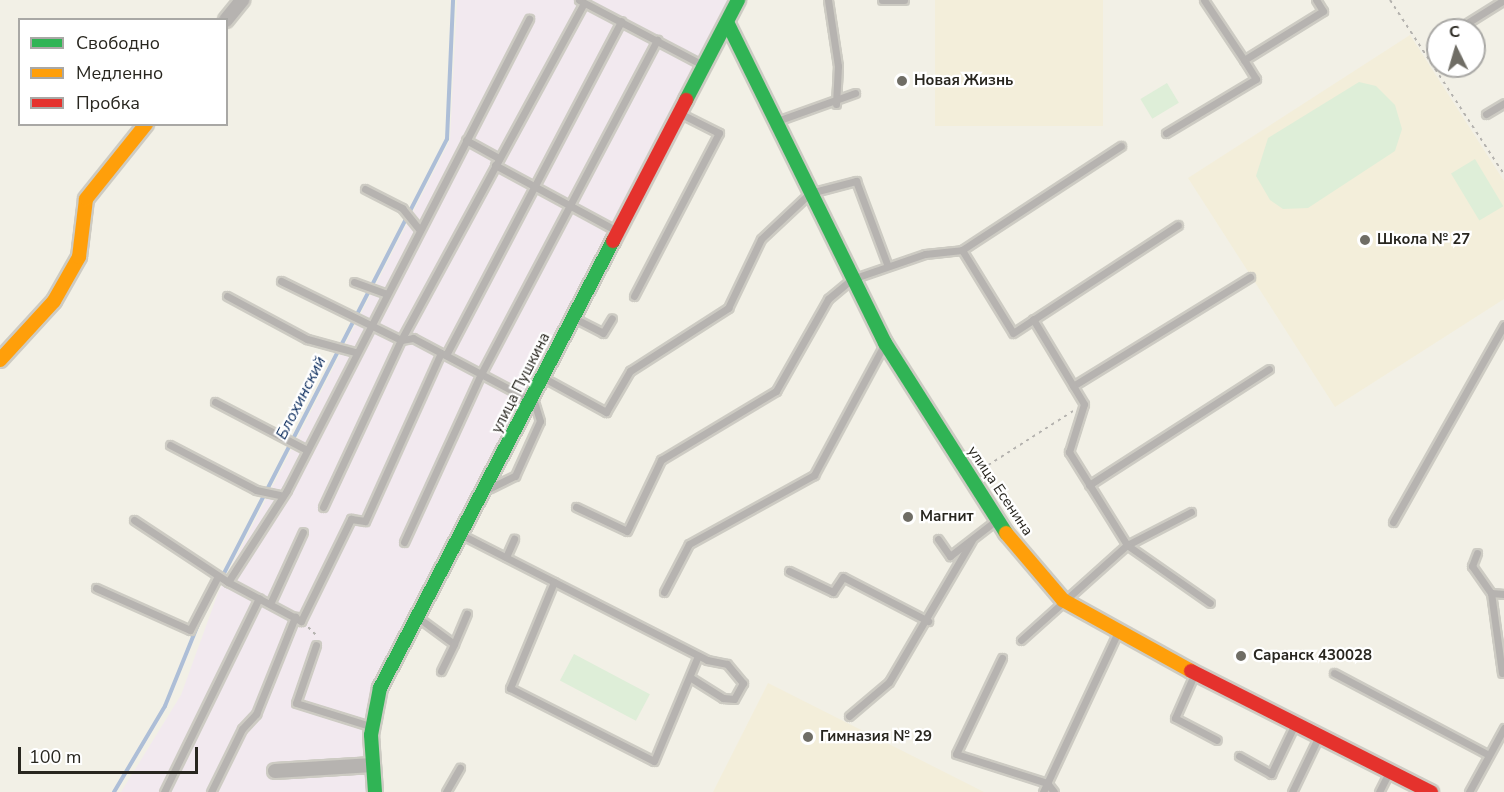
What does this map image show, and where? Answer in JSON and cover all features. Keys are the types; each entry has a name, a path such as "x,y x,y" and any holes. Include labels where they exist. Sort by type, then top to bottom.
{"street":[{"path":"228,18 242,0"},
{"name":"улица Пушкина","path":"375,792 373,726 380,688 728,24 738,0"},
{"name":"улица Есенина","path":"728,24 885,343 996,520 1063,600 1117,633 1431,792"},
{"path":"0,360 54,301 79,257 86,199 144,126"},
{"path":"275,771 373,765"}],"lane":[{"path":"828,0 838,66 836,104"},
{"path":"882,0 904,0"},
{"path":"1166,133 1256,80 1204,0"},
{"path":"1244,60 1323,10 1316,0"},
{"path":"1475,18 1504,0"},
{"path":"323,507 401,340 581,1 706,66"},
{"path":"227,582 245,552 254,548 276,495 307,450 356,352 365,324 416,225 466,140 529,19"},
{"path":"211,792 242,729 256,714 298,619 351,519 365,521 443,354 621,21"},
{"path":"404,542 481,374 657,40"},
{"path":"774,121 836,104 855,93"},
{"path":"1486,114 1504,102"},
{"path":"634,296 719,134 681,114"},
{"path":"466,140 499,158"},
{"path":"576,507 627,531 661,460 776,392 828,299 852,279 887,264 962,250 1121,146"},
{"path":"495,165 619,232"},
{"path":"542,377 606,412 630,371 728,308 761,238 810,193 856,181 887,264"},
{"path":"365,189 402,208 416,225"},
{"path":"962,250 1013,333 1178,225"},
{"path":"1073,386 1250,277"},
{"path":"281,281 401,340 413,338 531,398 540,421 515,476 483,492"},
{"path":"354,282 382,292"},
{"path":"227,296 326,347 356,352"},
{"path":"573,318 603,333 612,318"},
{"path":"1033,319 1084,404 1069,452 1089,485 1127,545 1210,603"},
{"path":"1393,522 1504,325"},
{"path":"663,592 688,544 814,475 885,343"},
{"path":"1089,485 1269,369"},
{"path":"215,402 307,450"},
{"path":"170,445 256,490 276,495"},
{"path":"1021,639 1127,545 1191,512"},
{"path":"134,520 227,582 298,619"},
{"path":"938,539 950,556 996,520"},
{"path":"270,604 303,532"},
{"path":"462,535 698,656 727,664 743,683 734,699 723,699 690,676"},
{"path":"506,557 514,539"},
{"path":"849,716 889,682 928,621 972,540"},
{"path":"1477,554 1472,566 1491,593 1502,672"},
{"path":"789,571 833,592 843,578 928,621"},
{"path":"96,588 190,630 216,574"},
{"path":"554,582 510,688 654,761 698,656"},
{"path":"1491,593 1504,594"},
{"path":"164,792 259,598"},
{"path":"441,670 466,614"},
{"path":"417,617 454,644"},
{"path":"1042,792 1117,633"},
{"path":"316,645 296,702 373,726"},
{"path":"1002,658 956,754 1047,783 1054,792"},
{"path":"1195,673 1175,718 1217,740"},
{"path":"1334,673 1490,754"},
{"path":"1239,756 1271,774 1295,724"},
{"path":"1469,792 1504,728"},
{"path":"1292,792 1319,736"},
{"path":"446,792 460,768"},
{"path":"1379,792 1390,771"}],"path":[{"path":"1390,0 1504,174"},
{"path":"971,479 1084,404"},
{"path":"298,619 316,634 316,645"}],"shaded area":[{"path":"457,0 733,0 373,687 368,792 121,792 181,695 218,593 450,140"},
{"path":"935,0 1103,0 1103,126 935,126"},
{"name":"Школа № 27","path":"1410,35 1426,60 1426,78 1438,78 1504,181 1504,299 1335,407 1188,178"},
{"name":"Гимназия № 29","path":"768,683 984,792 713,792"}],"green space":[{"path":"1359,82 1376,86 1395,105 1402,129 1395,151 1308,208 1283,209 1270,200 1256,176 1268,138"},
{"path":"1167,83 1179,103 1152,119 1140,99"},
{"path":"1475,159 1503,206 1479,221 1451,173"},
{"path":"574,654 650,694 636,721 560,680"}],"waterway":[{"name":"Блохинский","path":"114,792 165,706 199,622 447,139 453,0"}],"traffic: fast":[{"path":"686,100 738,0"},
{"path":"728,24 885,343 1006,533"},
{"path":"375,792 371,735 380,688 613,241"}],"traffic: slow":[{"path":"0,360 54,301 79,257 86,199 144,126"},
{"path":"1006,533 1063,600 1191,671"}],"traffic: jam":[{"path":"613,241 686,100"},
{"path":"1191,671 1431,792"}],"place":[{"name":"Новая Жизнь","path":"902,81"},
{"name":"Школа № 27","path":"1365,240"},
{"name":"Магнит","path":"908,517"},
{"name":"Саранск 430028","path":"1241,656"},
{"name":"Гимназия № 29","path":"808,737"}]}
